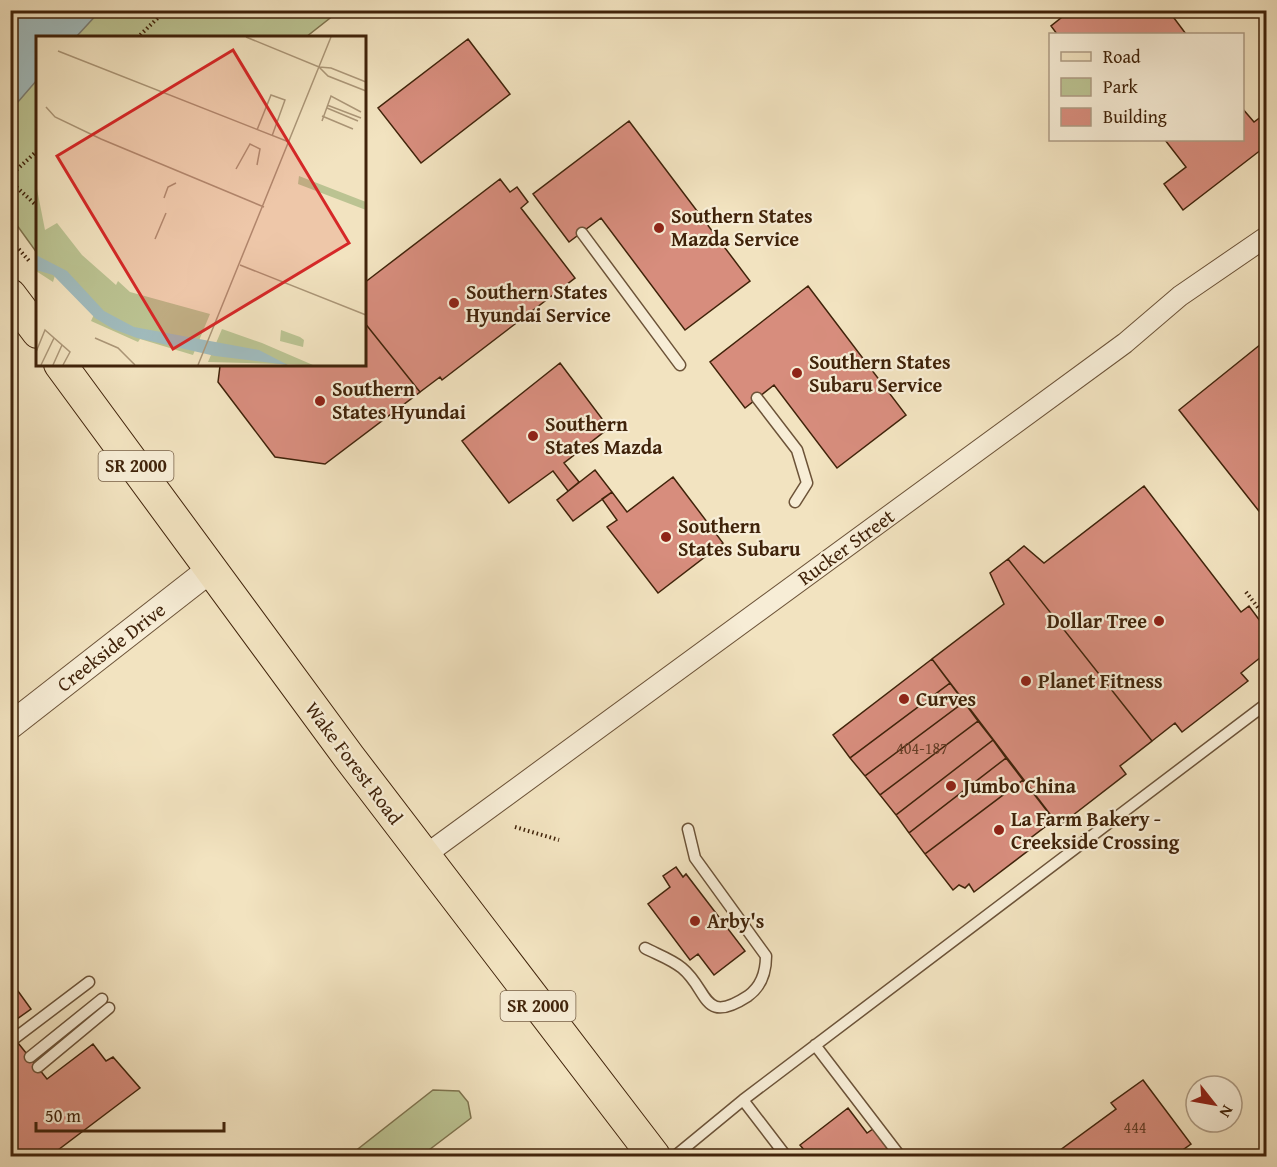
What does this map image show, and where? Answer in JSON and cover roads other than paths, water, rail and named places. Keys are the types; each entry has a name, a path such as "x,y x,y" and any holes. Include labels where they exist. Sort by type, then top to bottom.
{"main road":[{"path":"10,295 36,329"},
{"name":"Wake Forest Road","path":"61,366 424,856 654,1156"}],"street":[{"name":"Rucker Street","path":"424,856 1125,342 1180,296 1266,237"},
{"name":"Creekside Drive","path":"10,726 211,569"}],"lane":[{"path":"582,233 681,365"},
{"path":"757,398 797,450 807,483 795,502"},
{"path":"675,1156 742,1100 1266,704"},
{"path":"645,948 682,968 702,996 715,1007 729,1008 753,992 766,972 766,956 695,858 688,829"},
{"path":"15,1038 89,982"},
{"path":"30,1057 106,1003 38,1067"},
{"path":"815,1046 900,1156"},
{"path":"742,1100 786,1156"}],"water":[{"path":"13,11 100,11 77,36 36,36 36,81 11,110 10,14"}],"place":[{"name":"Southern States Mazda Service","path":"659,228"},
{"name":"Southern States Hyundai Service","path":"454,303"},
{"name":"Southern States Subaru Service","path":"797,373"},
{"name":"Southern States Hyundai","path":"320,401"},
{"name":"Southern States Mazda","path":"533,436"},
{"name":"Southern States Subaru","path":"666,537"},
{"name":"Dollar Tree","path":"1159,621"},
{"name":"Planet Fitness","path":"1026,681"},
{"name":"Curves","path":"904,699"},
{"name":"Jumbo China","path":"951,786"},
{"name":"La Farm Bakery - Creekside Crossing","path":"999,830"},
{"name":"Arby's","path":"695,921"}]}
